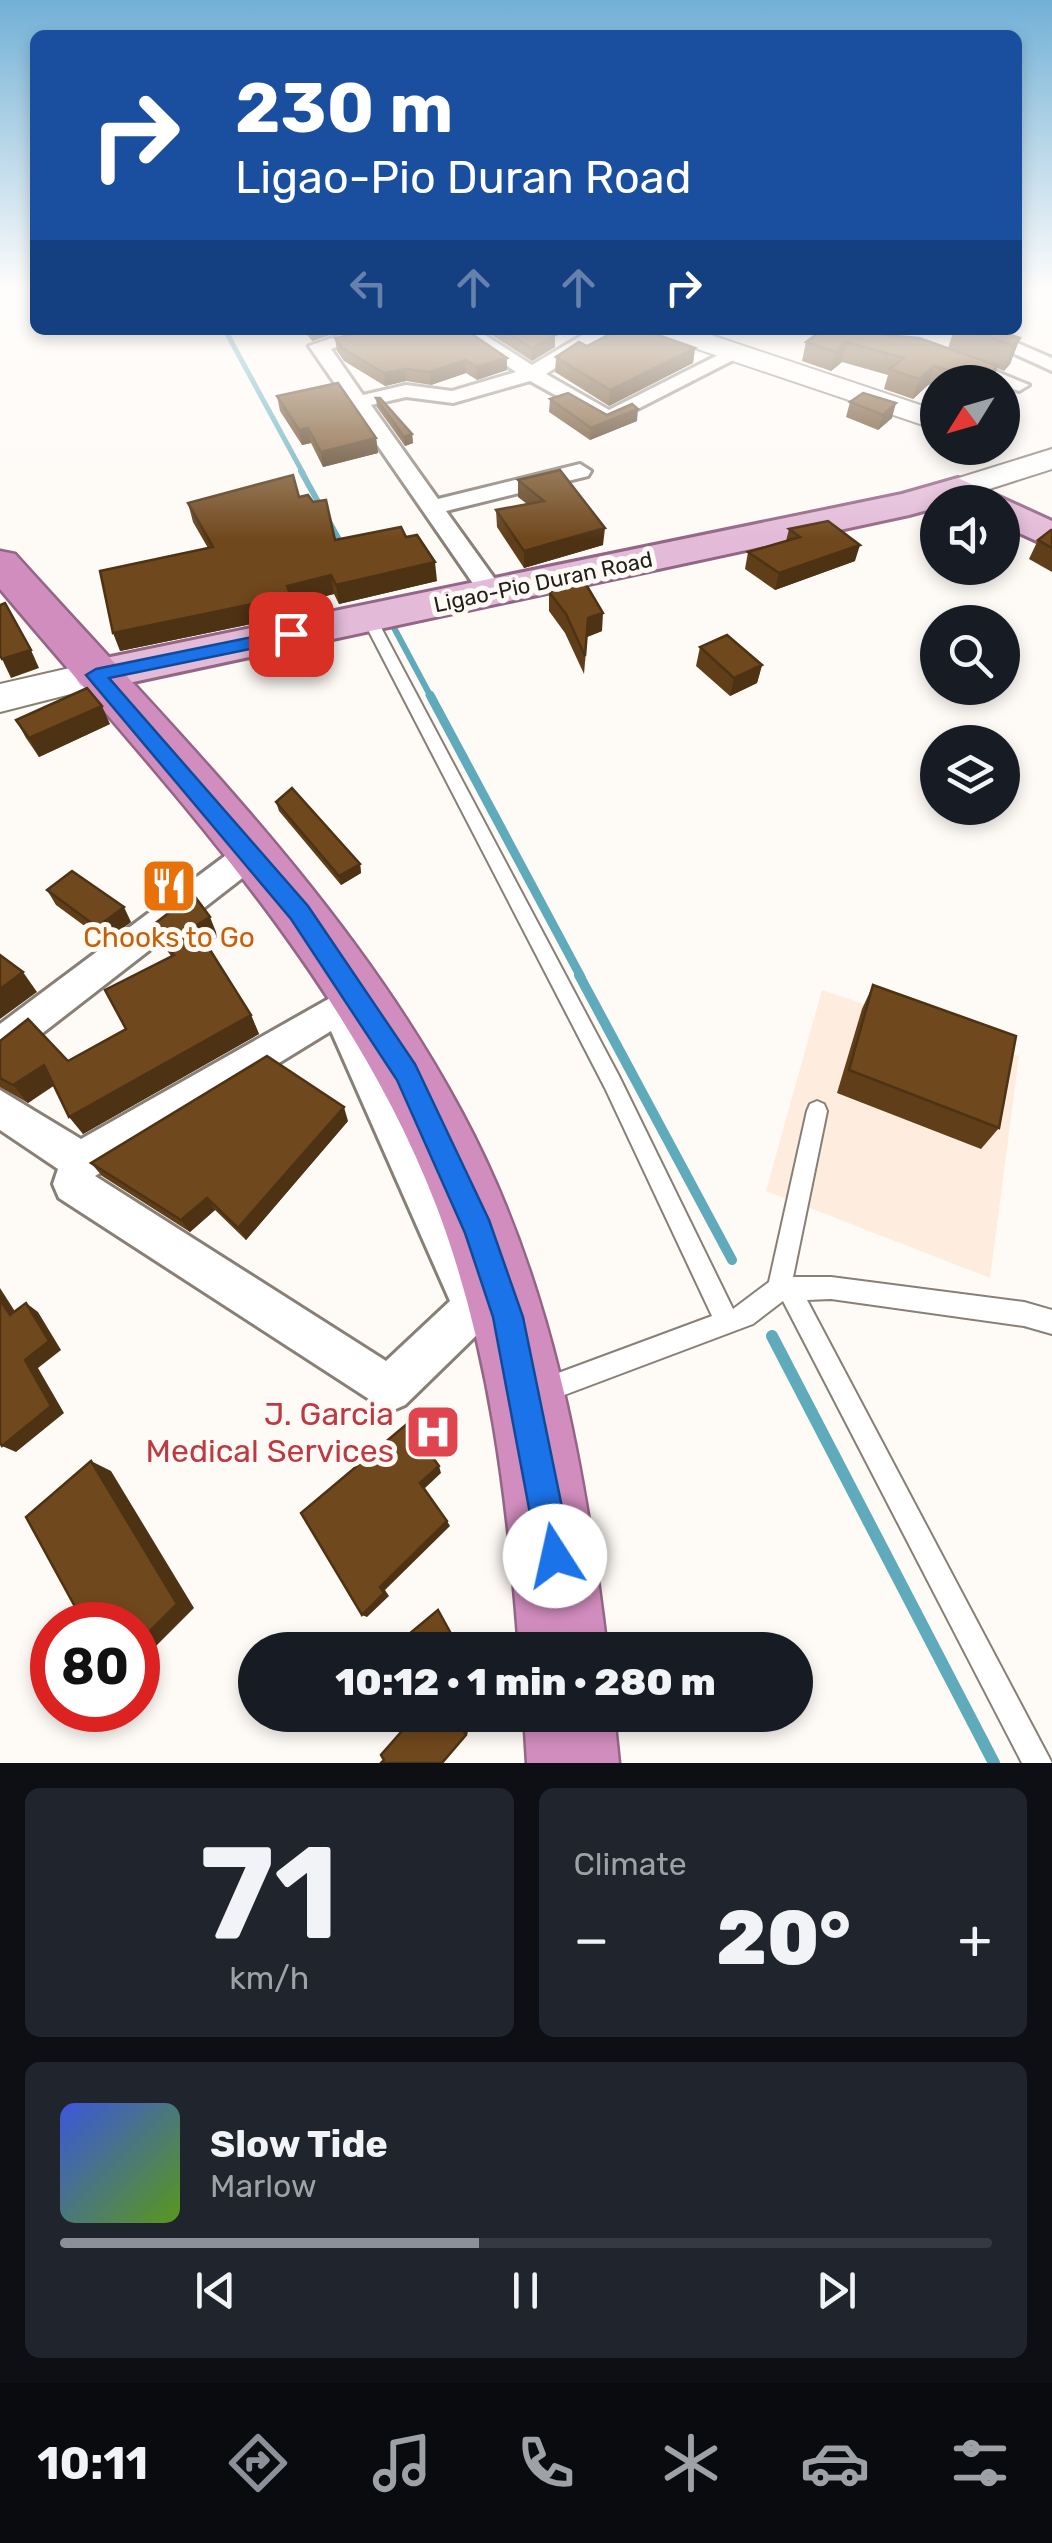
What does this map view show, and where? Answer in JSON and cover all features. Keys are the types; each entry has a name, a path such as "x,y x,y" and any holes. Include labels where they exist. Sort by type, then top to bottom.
{"highway":[{"path":"0,563 300,912 406,1072 479,1230 508,1317 527,1397 555,1556 561,1632"},
{"path":"571,1732 574,1763"}],"main road":[{"name":"Ligao-Pio Duran Road","path":"96,675 920,503"},
{"path":"1020,519 1052,536"}],"street":[{"path":"339,375 492,593"},
{"path":"358,402 406,391 453,396 527,375"},
{"path":"534,375 608,418 693,375"},
{"path":"806,375 920,412"},
{"path":"1020,386 1052,378"},
{"path":"1020,452 1047,461"},
{"path":"996,485 1047,461"},
{"path":"432,507 580,471"},
{"path":"0,698 96,675"},
{"path":"0,1045 252,852"},
{"path":"339,1008 475,1307 389,1388 73,1184 80,1161 339,1008"},
{"path":"0,1108 80,1161"}],"lane":[{"path":"370,618 602,1064 727,1322"},
{"path":"818,1112 784,1289 1038,1763"},
{"path":"527,1397 745,1316 784,1289 831,1288 1024,1314 1052,1322"}],"shaded area":[{"path":"822,990 1019,1056 990,1278 766,1191"}],"building":[{"path":"586,375 640,375 610,390"},
{"path":"338,383 376,438 321,452 308,428 299,430 277,396"},
{"path":"568,393 607,415 632,404 638,409 591,428 550,399"},
{"path":"863,393 896,403 883,415 850,402"},
{"path":"376,398 380,398 412,434 404,437"},
{"path":"560,470 605,528 524,551 496,510 544,501 518,480"},
{"path":"293,475 299,497 308,495 313,502 326,500 335,540 401,527 406,537 417,535 435,562 336,585 331,575 287,586 291,596 113,633 100,571 213,547 188,503"},
{"path":"828,521 860,545 779,573 748,552 800,537 789,529"},
{"path":"1052,530 1052,548 1038,540"},
{"path":"584,581 603,613 588,618 585,656 566,614 549,592"},
{"path":"5,603 31,650 2,659 0,605"},
{"path":"727,635 762,665 734,678 700,647"},
{"path":"87,688 102,706 29,738 16,720"},
{"path":"292,788 360,864 339,876 276,802"},
{"path":"72,871 124,907 97,927 47,890"},
{"path":"193,894 210,917 195,926 251,1015 69,1117 44,1065 13,1085 0,1078 0,1041 28,1019 68,1061 126,1029 105,990 174,955 153,925"},
{"path":"0,955 23,972 0,989"},
{"path":"873,985 1016,1036 999,1128 849,1070"},
{"path":"267,1056 344,1107 238,1228 207,1198 181,1220 91,1163"},
{"path":"0,1300 10,1315 26,1303 49,1341 25,1360 51,1406 2,1446 0,1443"},
{"path":"408,1423 439,1466 420,1483 447,1521 380,1587 384,1593 362,1615 301,1513"},
{"path":"91,1461 177,1604 160,1621 160,1602 72,1602 26,1517"},
{"path":"438,1610 450,1632 411,1632"},
{"path":"401,1732 466,1735 442,1763 381,1763 381,1755"}],"waterway":[{"path":"250,375 303,473"},
{"path":"301,471 343,547"},
{"path":"392,624 431,697"},
{"path":"430,695 581,977"},
{"path":"579,975 732,1260"},
{"path":"772,1336 994,1763"}],"place":[{"name":"Chooks to Go","path":"169,886"},
{"name":"J. Garcia Medical Services","path":"433,1432"}],"route":[{"path":"291,634 96,675 300,912 406,1072 479,1230 508,1317 527,1397 555,1556"}]}
